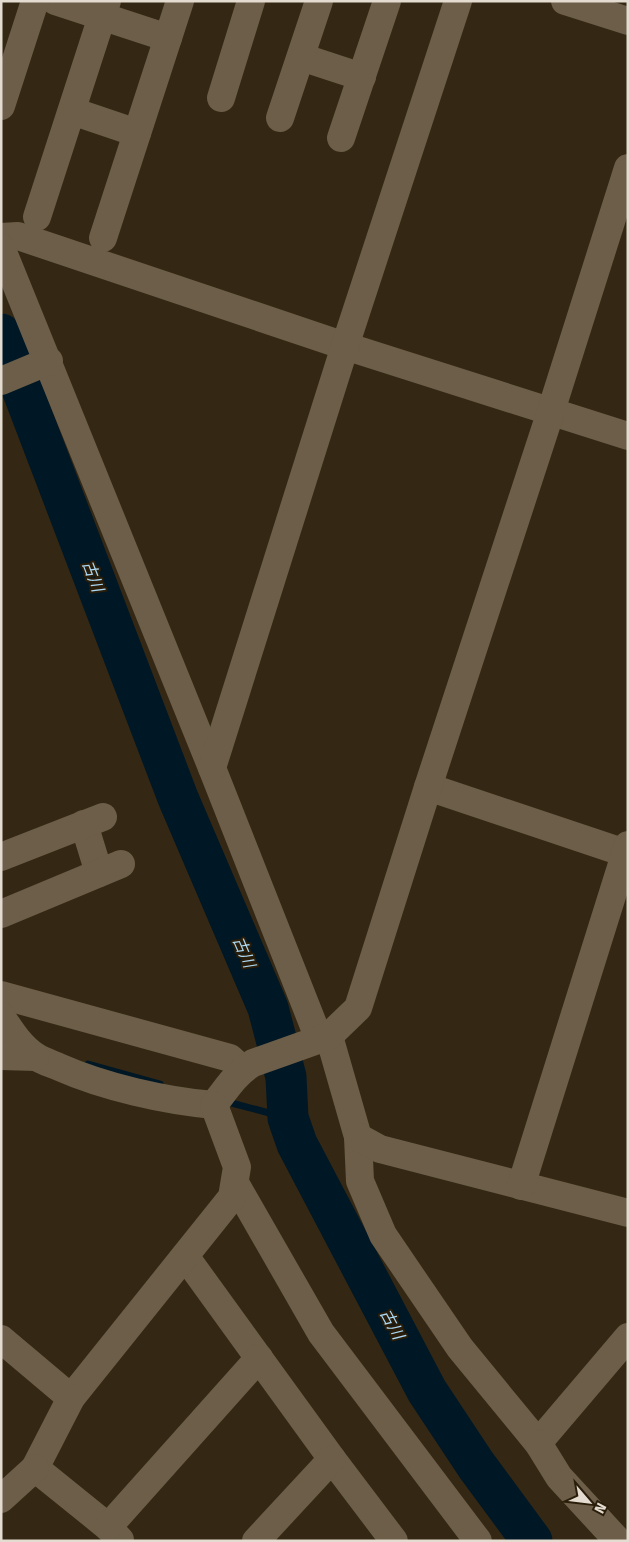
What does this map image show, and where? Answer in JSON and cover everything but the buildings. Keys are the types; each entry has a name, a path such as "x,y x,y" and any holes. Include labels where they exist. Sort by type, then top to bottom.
{"street":[{"path":"1,106 35,1"},
{"path":"55,1 105,9 168,38"},
{"path":"103,238 180,1"},
{"path":"221,98 251,1"},
{"path":"280,118 319,1"},
{"path":"341,138 387,1"},
{"path":"212,768 345,346 458,1"},
{"path":"565,1 628,21"},
{"path":"37,217 105,9"},
{"path":"300,57 362,77"},
{"path":"72,111 137,133"},
{"path":"214,1105 242,1072 324,1038 358,1008 628,168"},
{"path":"1,237 18,236 345,346 628,436"},
{"path":"1,247 49,361 212,768 324,1038 358,1137 360,1181 382,1235 460,1348 538,1442 559,1477 618,1541"},
{"path":"1,381 49,361"},
{"path":"428,787 626,849 521,1186"},
{"path":"1,857 93,821 110,869 1,914"},
{"path":"1,995 230,1058 242,1072"},
{"path":"5,1023 20,1043 36,1057 70,1072 112,1085 184,1103 214,1105"},
{"path":"1,1056 36,1057"},
{"path":"1,1499 36,1468 71,1398 232,1197 237,1167 214,1105"},
{"path":"358,1137 380,1148 628,1213"},
{"path":"234,1183 321,1333 478,1541"},
{"path":"185,1256 332,1459 394,1541"},
{"path":"538,1442 628,1337"},
{"path":"1,1339 71,1398"},
{"path":"36,1468 114,1534 259,1358"},
{"path":"256,1541 332,1459"}],"waterway":[{"name":"古川","path":"1,334 178,798 268,1008 286,1077 288,1118 297,1144 427,1391 476,1465 532,1541"},
{"path":"88,1064 160,1084"},
{"path":"224,1101 288,1118"}]}
